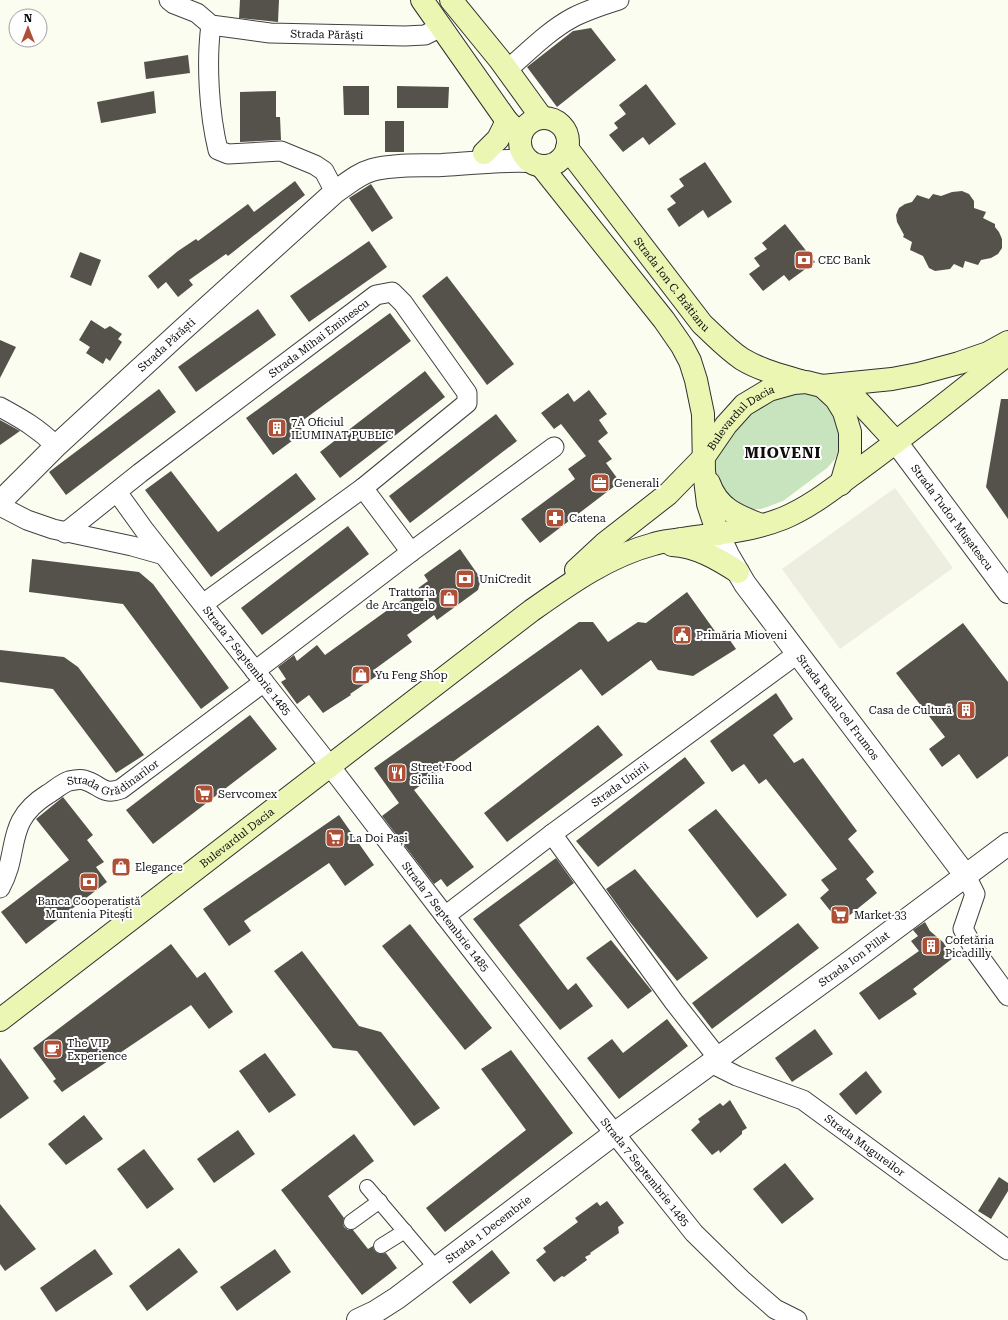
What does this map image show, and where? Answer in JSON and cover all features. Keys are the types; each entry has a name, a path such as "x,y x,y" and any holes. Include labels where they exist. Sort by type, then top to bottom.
{"main road":[{"path":"422,0 516,131 521,151 535,164 664,320 682,346 692,368 703,414 704,464 708,504 718,534"},
{"path":"451,0 507,70 542,118"},
{"path":"477,158 498,139 516,131 534,120 542,118 550,119 562,126 567,135 567,148 563,157 552,166 535,164"},
{"name":"Strada Ion C. Brătianu","path":"567,148 702,324 718,339 742,359 761,368 777,374 823,384"},
{"name":"Bulevardul Dacia","path":"530,612 604,544 704,464 726,425 744,405 769,390 794,383 823,384 886,380 918,374 988,353 1008,342"},
{"name":"Bulevardul Dacia","path":"0,1020 530,612 566,586 612,559 655,544 718,534 761,525 784,518 810,504 841,484 1008,354"},
{"path":"823,384 873,417 896,442"},
{"path":"823,384 836,399 844,412 850,432 850,453 841,484"},
{"path":"704,464 710,487 720,503 733,514 761,525"},
{"path":"655,544 677,545 699,550 738,572"}],"street":[{"name":"Strada Părăști","path":"170,0 174,4 196,13 211,24 270,33 405,36 426,35 441,27"},
{"path":"507,70 554,30 572,18 597,6 619,0"},
{"path":"211,24 209,39 209,79 214,132 218,150 228,154 281,151 324,171 336,192"},
{"name":"Strada Părăști","path":"0,502 56,446 179,333 336,192 354,178 371,170 388,167 477,158 535,164"},
{"name":"Strada Mihai Eminescu","path":"65,533 151,464 376,295 392,292 403,303 468,393 468,403 363,488"},
{"path":"0,407 43,433 56,446"},
{"name":"Strada Tudor Mușatescu","path":"896,442 1008,592"},
{"path":"260,677 411,552 554,447"},
{"path":"203,604 363,488 411,552"},
{"name":"Strada 7 Septembrie 1485","path":"117,492 145,531 330,766 614,1134 694,1233 742,1281 764,1300 775,1309 797,1320"},
{"path":"0,506 27,520 65,533 132,546 164,555"},
{"name":"Strada Radul cel Frumos","path":"718,534 738,572 796,654 966,876"},
{"name":"Strada Unirii","path":"445,916 552,834 796,654"},
{"name":"Strada Grădinarilor","path":"0,888 6,878 17,829 23,816 36,801 68,782 84,780 102,789 113,792 121,789 260,677"},
{"path":"552,834 674,1002 714,1060"},
{"name":"Strada Ion Pillat","path":"614,1134 1008,844"},
{"path":"966,876 975,894 963,929 976,952 1008,996"},
{"name":"Strada Mugureilor","path":"714,1060 737,1076 803,1100 1008,1250"},
{"name":"Strada 1 Decembrie","path":"358,1320 375,1312 397,1298 614,1134"},
{"path":"367,1187 436,1268"},
{"path":"351,1222 380,1201"},
{"path":"381,1246 405,1231"}],"green space":[{"path":"802,391 816,395 827,402 840,423 840,447 835,459 827,468 783,501 761,509 751,509 738,504 727,497 715,477 714,458 732,428 767,400"}],"shaded area":[{"path":"895,488 953,568 840,649 782,569"}],"building":[{"path":"240,0 279,0 278,22 239,18"},
{"path":"591,28 616,60 557,107 527,67 573,31"},
{"path":"188,55 190,73 146,79 144,62"},
{"path":"646,84 676,124 649,145 643,137 623,152 609,135 618,128 614,123 626,114 619,105"},
{"path":"343,86 369,86 369,115 344,115"},
{"path":"397,86 449,87 448,108 397,108"},
{"path":"154,91 156,113 101,123 97,102"},
{"path":"276,91 276,117 280,117 281,140 240,142 240,92"},
{"path":"385,121 404,121 404,152 385,152"},
{"path":"705,162 732,202 708,218 703,210 679,227 667,209 676,203 670,196 684,186 679,179"},
{"path":"295,181 305,195 228,256 226,254 189,280 193,285 178,297 166,282 158,289 148,276 178,251 196,239 198,241 248,204 254,212"},
{"path":"371,184 393,218 372,232 349,198"},
{"path":"962,191 969,194 974,201 974,208 986,212 983,218 995,224 995,227 1002,239 1002,248 998,254 991,258 981,260 978,265 965,261 963,268 954,264 950,269 935,271 929,268 923,256 910,250 912,242 903,237 904,235 897,222 896,215 899,208 912,202 917,195 929,199 933,194 941,196 952,192"},
{"path":"785,224 815,262 789,281 784,275 763,291 749,274 760,266 754,258 767,249 762,243"},
{"path":"369,241 387,267 309,322 290,296"},
{"path":"80,252 101,260 91,286 70,277"},
{"path":"447,276 514,364 487,385 422,296"},
{"path":"258,309 276,335 196,392 178,367"},
{"path":"390,313 411,341 298,424 304,432 273,455 246,418"},
{"path":"91,320 105,329 110,326 122,334 118,339 122,342 110,361 106,358 103,364 86,353 90,347 79,340"},
{"path":"0,340 16,347 0,378"},
{"path":"425,371 445,397 340,478 320,452"},
{"path":"159,389 176,412 66,495 49,472"},
{"path":"589,390 607,414 599,420 608,433 598,441 612,459 606,463 620,482 540,543 521,519 575,479 568,469 586,456 561,424 554,429 541,413 568,393 574,402"},
{"path":"1001,399 1008,399 1008,519 986,487"},
{"path":"496,414 517,441 410,523 389,496"},
{"path":"0,420 20,431 0,445"},
{"path":"171,471 218,532 296,473 316,499 211,577 145,490"},
{"path":"348,526 369,554 262,635 241,608"},
{"path":"460,549 481,579 478,590 437,620 434,615 407,635 412,642 375,669 378,675 323,713 309,695 297,704 281,682 286,679 278,667 294,655 297,661 317,645 325,655 428,581 424,575"},
{"path":"32,559 139,572 153,584 229,688 201,709 123,604 29,592"},
{"path":"687,592 717,634 727,636 736,649 693,676 658,670 651,660 602,696 581,669 414,790 474,867 447,887 441,879 434,884 382,816 399,803 374,768 579,622 593,622 608,642 638,622 646,623"},
{"name":"Casa de Cultură","path":"963,623 1008,682 1008,756 977,779 959,754 942,767 929,749 945,737 896,673"},
{"path":"0,650 64,657 78,667 144,755 116,773 53,689 0,682"},
{"path":"776,693 793,719 773,735 794,763 803,758 857,831 848,839 874,872 866,879 877,893 840,923 820,898 829,890 821,880 837,869 766,779 759,784 744,764 732,772 710,741"},
{"path":"250,715 277,749 153,844 126,810"},
{"path":"598,725 623,755 507,842 484,813"},
{"path":"685,757 705,783 598,867 576,841"},
{"path":"63,797 93,835 87,840 104,862 96,867 107,882 26,944 1,912 69,860 36,819"},
{"path":"716,809 787,895 757,918 688,830"},
{"path":"339,815 374,865 345,886 329,863 244,921 251,931 229,946 203,909"},
{"path":"556,858 574,883 519,925 568,990 576,983 593,1006 560,1030 473,919"},
{"path":"635,869 708,958 677,981 626,917 606,889"},
{"path":"925,922 930,931 943,942 953,958 913,989 917,994 879,1020 859,993 919,951 911,941 918,936 913,930"},
{"path":"798,923 819,948 712,1029 692,1003"},
{"path":"410,924 492,1028 465,1050 382,946"},
{"path":"611,940 652,991 628,1009 586,958"},
{"path":"171,944 197,978 205,972 233,1012 209,1029 191,1005 62,1092 53,1081 56,1079 33,1048"},
{"path":"302,951 359,1026 381,1032 440,1108 414,1126 357,1051 333,1048 274,971"},
{"path":"667,1019 688,1046 619,1099 587,1058 612,1039 623,1053"},
{"path":"815,1029 833,1054 792,1082 775,1058"},
{"path":"511,1050 573,1133 445,1232 426,1208 526,1130 481,1069"},
{"path":"265,1053 296,1095 269,1113 239,1071"},
{"path":"0,1058 29,1098 0,1119"},
{"path":"866,1071 882,1092 856,1115 839,1094"},
{"path":"730,1100 747,1128 720,1153 719,1150 712,1155 691,1130 700,1122 698,1119 720,1103 723,1106"},
{"path":"84,1115 103,1139 66,1165 48,1144"},
{"path":"238,1130 255,1154 214,1183 197,1159"},
{"path":"354,1134 374,1161 328,1196 344,1218 344,1227 348,1230 353,1230 368,1249 373,1246 377,1253 386,1253 397,1268 362,1295 281,1190"},
{"path":"144,1149 174,1189 147,1209 117,1169"},
{"path":"785,1163 814,1199 782,1224 753,1189"},
{"path":"999,1177 1008,1183 1008,1191 991,1219 978,1211"},
{"path":"607,1201 624,1223 618,1227 619,1233 585,1257 587,1260 564,1277 562,1276 554,1282 536,1260 546,1252 543,1248 578,1222 575,1218 597,1202 600,1206"},
{"path":"0,1204 36,1249 5,1271 0,1264"},
{"path":"179,1248 198,1272 147,1311 129,1286"},
{"path":"95,1249 113,1274 56,1312 40,1288"},
{"path":"275,1249 291,1272 237,1311 220,1287"},
{"path":"492,1250 510,1273 470,1304 452,1282"}],"place":[{"name":"CEC Bank","path":"804,260"},
{"name":"7A Oficiul ILUMINAT PUBLIC","path":"277,428"},
{"name":"Generali","path":"600,483"},
{"name":"Catena","path":"555,518"},
{"name":"UniCredit","path":"465,579"},
{"name":"Trattoria de Arcangelo","path":"449,598"},
{"name":"Primăria Mioveni","path":"682,635"},
{"name":"Yu Feng Shop","path":"361,675"},
{"name":"Casa de Cultură","path":"966,710"},
{"name":"Street Food Sicilia","path":"397,773"},
{"name":"Servcomex","path":"204,794"},
{"name":"La Doi Pași","path":"335,838"},
{"name":"Elegance","path":"121,867"},
{"name":"Banca Cooperatistă Muntenia Pitești","path":"89,882"},
{"name":"Market 33","path":"840,915"},
{"name":"Cofetăria Picadilly","path":"931,946"},
{"name":"The VIP Experience","path":"53,1049"}],"district":[{"name":"MIOVENI","path":"783,453"}]}
